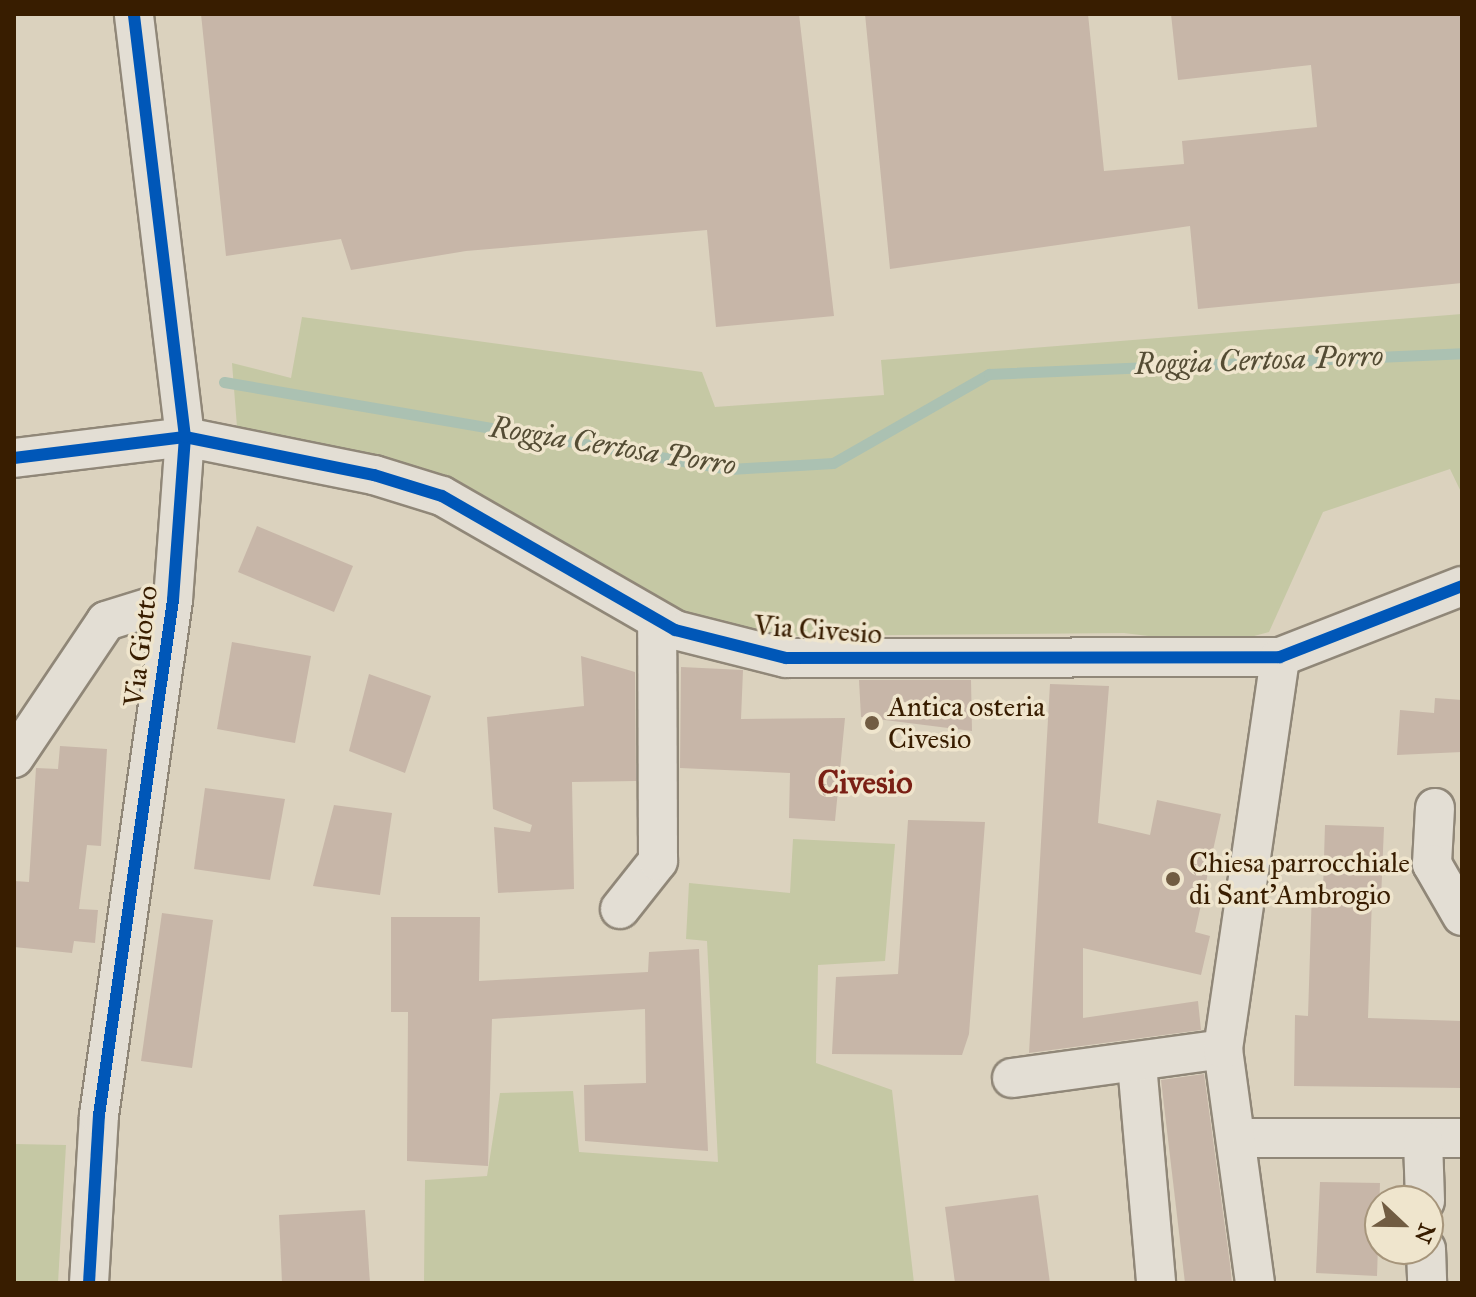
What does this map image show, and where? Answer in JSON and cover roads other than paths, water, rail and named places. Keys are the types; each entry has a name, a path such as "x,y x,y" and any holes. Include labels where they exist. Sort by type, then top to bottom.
{"street":[{"name":"Via Giotto","path":"89,1283 99,1115 173,600 185,437 134,14"},
{"name":"Via Civesio","path":"14,458 185,437 374,475 442,496 657,621 786,658 1280,657 1462,586"},
{"path":"14,758 106,621 173,600"},
{"path":"620,909 658,861 657,621"},
{"path":"1255,1283 1241,1138 1223,1049 1280,657"},
{"path":"1435,808 1432,864 1462,916"},
{"path":"1012,1078 1137,1064 1223,1049"},
{"path":"1137,1064 1156,1283"},
{"path":"1241,1138 1462,1138"},
{"path":"1423,1140 1424,1185"}],"waterway":[{"name":"Roggia Certosa Porro","path":"224,382 730,469 833,463 989,374 1462,353"}],"place":[{"name":"Antica osteria Civesio","path":"872,723"},
{"name":"Chiesa parrocchiale di Sant'Ambrogio","path":"1173,879"}],"district":[{"name":"Civesio","path":"865,783"}]}
